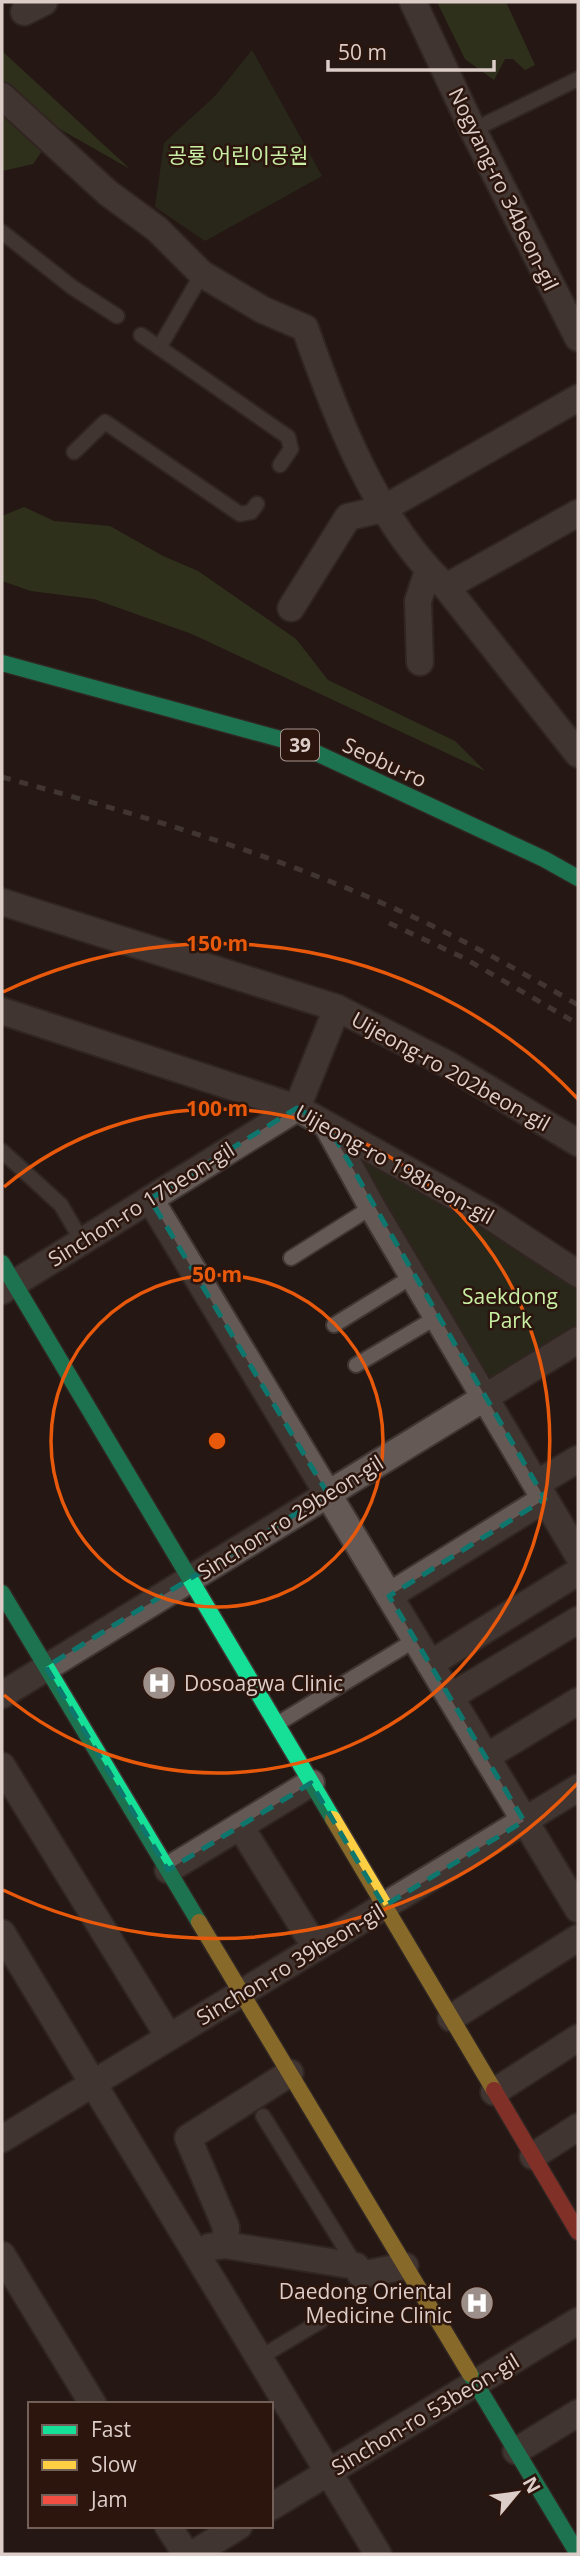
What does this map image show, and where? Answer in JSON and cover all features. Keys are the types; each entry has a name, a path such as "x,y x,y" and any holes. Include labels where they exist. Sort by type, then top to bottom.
{"street":[{"name":"Nogyang-ro 34beon-gil","path":"413,2 473,130 578,338"},
{"path":"2,96 108,193 157,229 202,274 263,310 305,328 321,376 383,509 578,754"},
{"path":"291,608 348,517 383,509 578,398"},
{"path":"421,662 418,601 437,579 578,513"},
{"name":"Seobu-ro","path":"2,663 295,743 531,853 578,878"},
{"name":"Uijeong-ro 202beon-gil","path":"2,902 337,1008 449,1065 578,1143"},
{"path":"296,1108 337,1008"},
{"name":"Uijeong-ro 198beon-gil","path":"2,1011 296,1108 488,1215 578,1273"},
{"name":"Sinchon-ro 17beon-gil","path":"6,1279 82,1241 296,1108"},
{"path":"328,1126 372,1208 578,1555"},
{"path":"149,1199 524,1821 577,1902"},
{"path":"6,1279 190,1579 494,2092 576,2223"},
{"name":"Sinchon-ro 29beon-gil","path":"2,1695 578,1339"},
{"path":"389,1596 541,1491 578,1458"},
{"path":"430,1664 578,1572"},
{"path":"2,1593 578,2554"},
{"path":"450,1697 578,1620"},
{"path":"486,1757 578,1701"},
{"path":"2,1766 169,2037"},
{"path":"168,1870 311,1783"},
{"name":"Sinchon-ro 39beon-gil","path":"2,2139 578,1788"},
{"path":"240,1826 316,1948"},
{"path":"451,2018 578,1938"},
{"path":"4,1943 93,2084 378,2554"},
{"path":"494,2092 578,2038"},
{"path":"225,2245 226,2227 188,2138 290,2073"},
{"path":"533,2156 578,2127"},
{"path":"194,2250 225,2245 356,2266 361,2274 405,2266"},
{"path":"2,2255 92,2402"},
{"name":"Sinchon-ro 53beon-gil","path":"273,2506 578,2321"},
{"path":"516,2451 578,2413"},
{"path":"170,2528 186,2554"},
{"path":"193,2554 236,2528"}],"lane":[{"path":"473,130 578,79"},
{"path":"2,232 72,287 117,316"},
{"path":"159,348 202,274"},
{"path":"141,335 288,437 291,449 280,465"},
{"path":"75,452 105,422 240,514 251,512 257,505"},
{"path":"2,1151 61,1205 82,1241"},
{"path":"291,1258 372,1208"},
{"path":"334,1325 413,1276"},
{"path":"356,1365 437,1317"},
{"path":"276,1724 415,1640"},
{"path":"263,2116 356,2266"},
{"path":"260,2358 321,2321"}],"highlighted area":[{"path":"297,1108 328,1126 545,1499 389,1596 524,1821 384,1906 311,1783 168,1870 46,1667 328,1494 150,1199"}],"green space":[{"path":"437,2 506,2 535,65 525,70 513,59 505,59 494,80 465,59"},
{"name":"공룡 어린이공원","path":"252,50 322,176 205,241 155,207 164,143 216,95"},
{"path":"2,51 130,169 58,128 33,164 2,171"},
{"path":"24,507 54,521 110,526 163,556 198,571 296,639 328,680 455,741 485,771 192,634 94,599 31,591 2,581 2,516"},
{"name":"Saekdong Park","path":"345,1147 443,1198 578,1284 578,1336 488,1388"}],"railway":[{"path":"2,777 203,836 352,890 423,921 578,1005"},
{"path":"389,923 464,958 578,1024"}],"traffic: fast":[{"path":"2,663 295,743 544,859 578,878"},
{"path":"2,1263 333,1819"},
{"path":"2,1593 199,1922"},
{"path":"470,2374 578,2554"}],"traffic: slow":[{"path":"333,1819 494,2090"},
{"path":"199,1922 470,2374"}],"traffic: jam":[{"path":"494,2090 578,2232"}],"place":[{"name":"Dosoagwa Clinic","path":"159,1683"},
{"name":"Daedong Oriental Medicine Clinic","path":"477,2303"}]}
